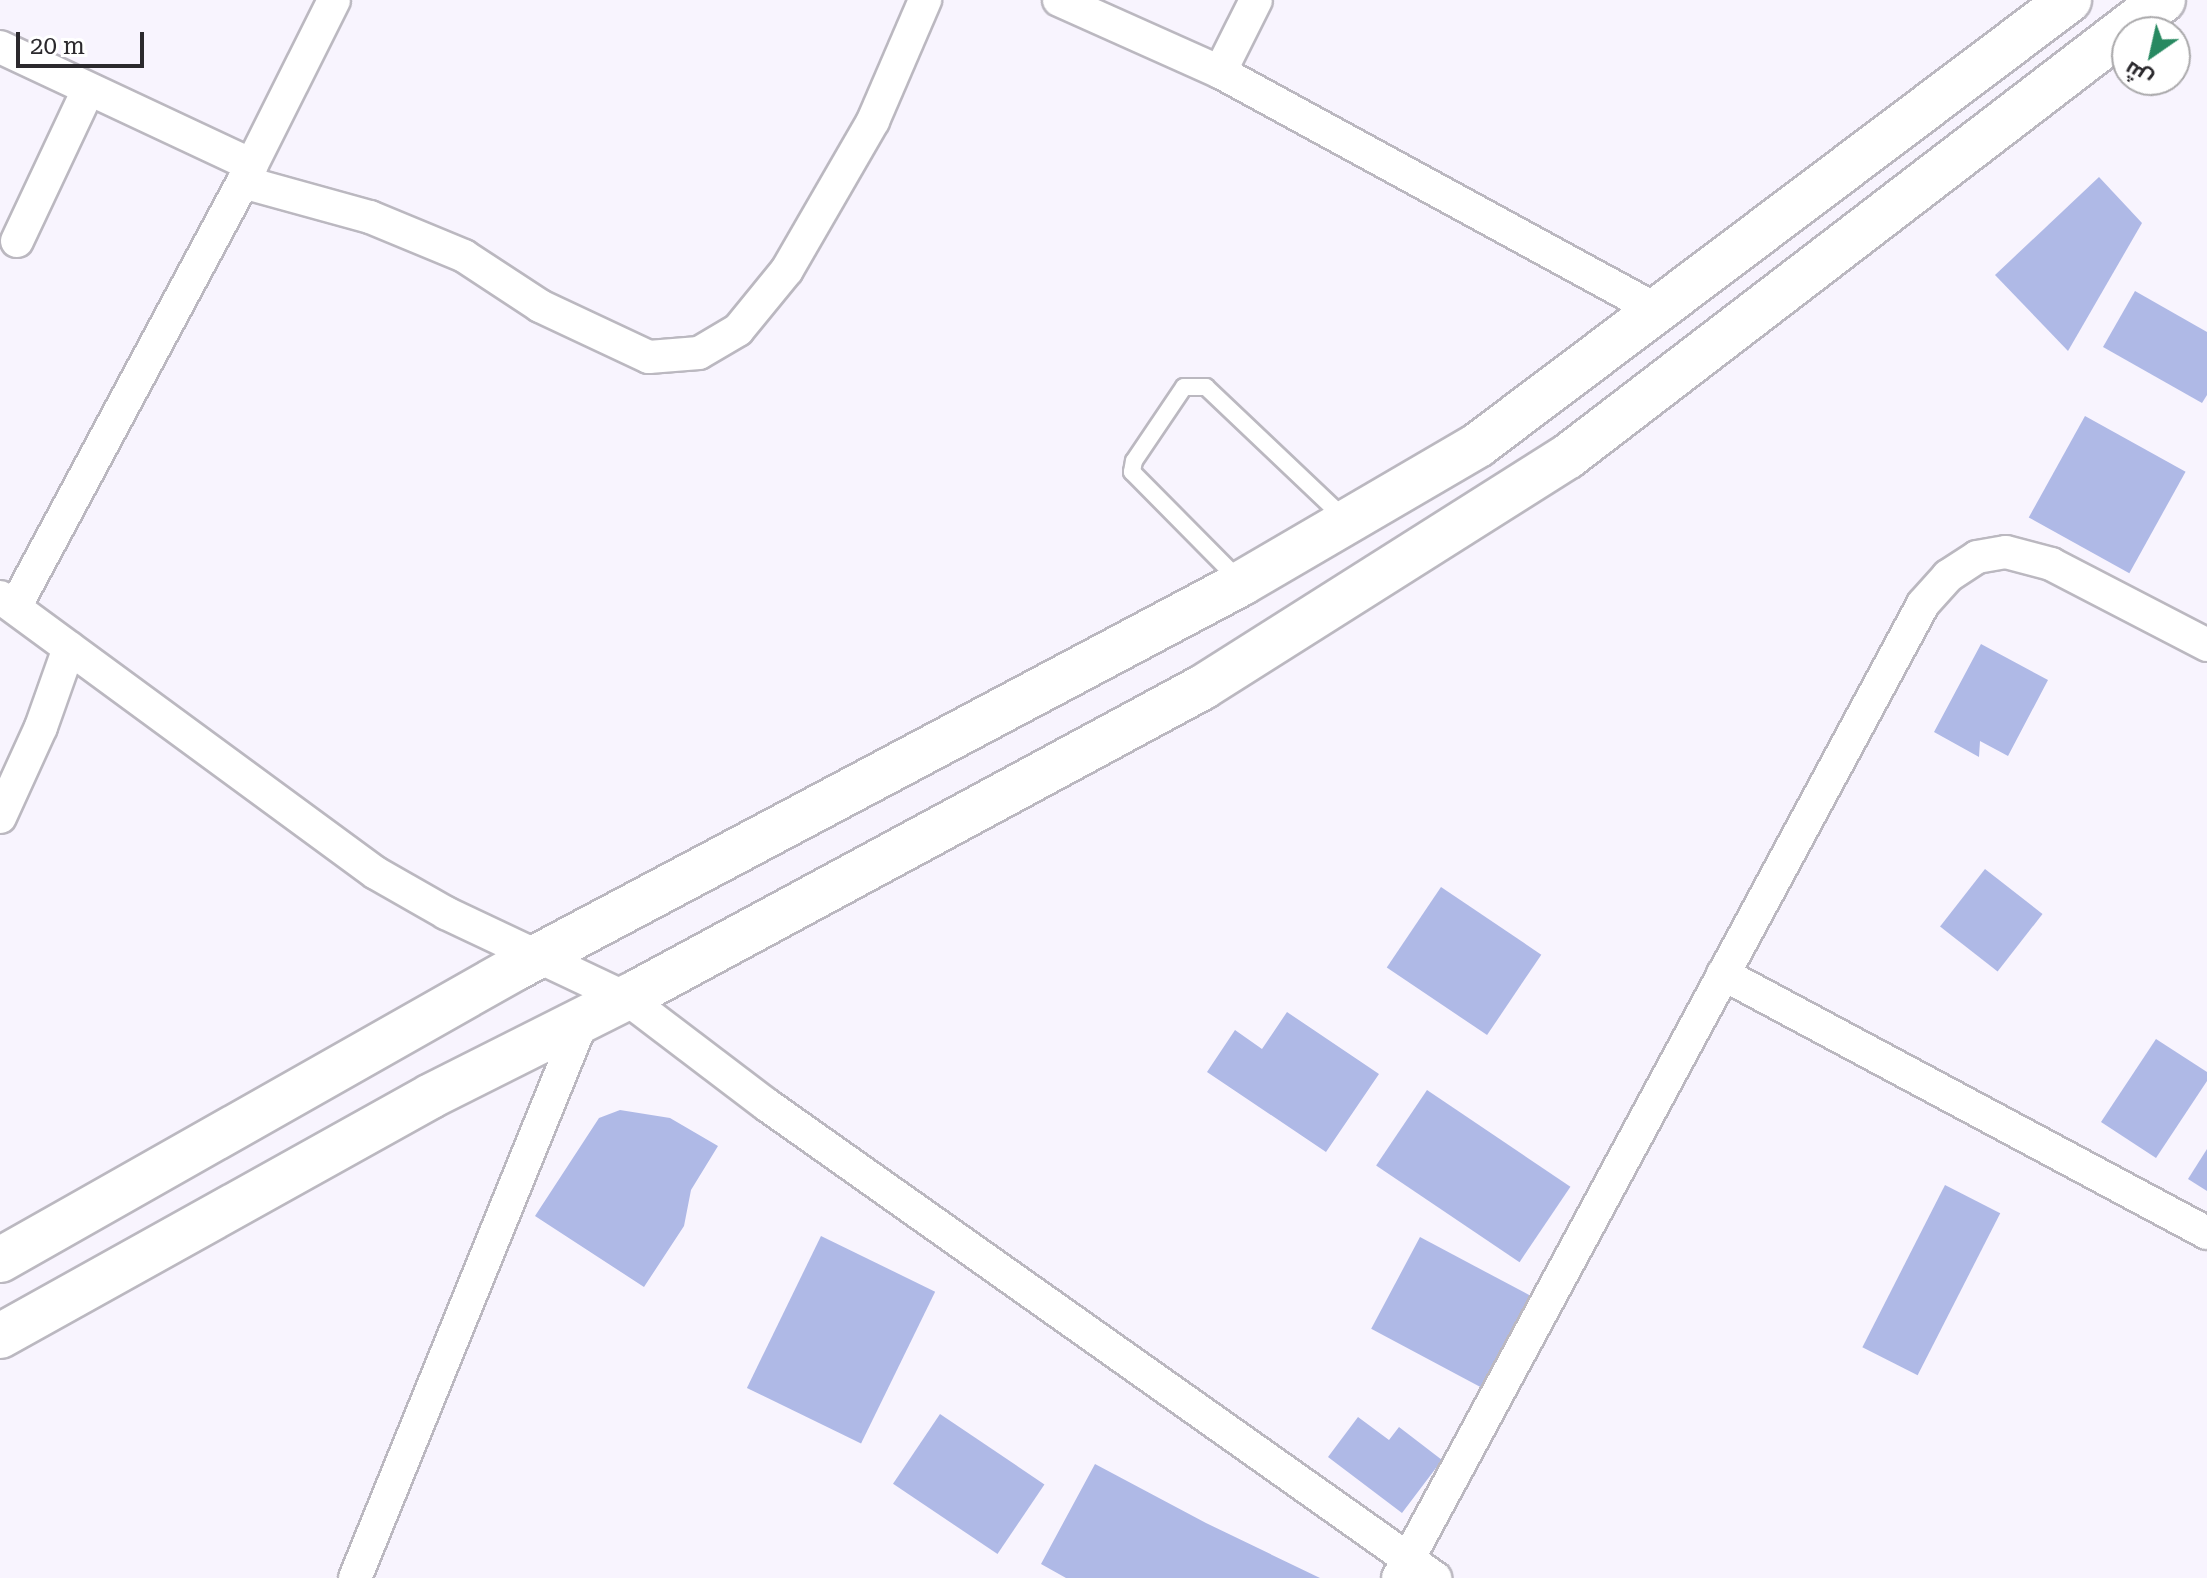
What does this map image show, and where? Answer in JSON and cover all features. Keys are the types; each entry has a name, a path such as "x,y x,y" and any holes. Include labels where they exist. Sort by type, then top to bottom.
{"main road":[{"path":"0,1260 543,956 1242,583 1478,445 2069,0"},
{"path":"0,1336 431,1096 626,998 1203,687 1567,457 2163,0"}],"street":[{"path":"334,0 247,173 7,602 376,873 446,913 543,956 626,998 767,1105 1403,1569 1435,1578"},
{"path":"0,47 247,173 370,217 464,256 540,306 649,357 699,353 738,330 796,257 873,121 925,0"},
{"path":"1059,0 1220,72 1657,310"},
{"path":"1220,72 1256,0"},
{"path":"17,241 88,90"},
{"path":"1403,1569 1896,646 1923,604 1967,563 2006,552 2051,564 2207,645"},
{"path":"0,817 41,727 69,648"},
{"path":"1723,974 2207,1233"},
{"path":"355,1578 583,1019"}],"lane":[{"path":"1242,583 1132,472 1134,461 1184,387 1206,387 1348,521"}],"building":[{"path":"2099,177 2142,223 2068,351 1995,275"},
{"path":"2135,291 2207,332 2207,395 2202,403 2103,347"},
{"path":"2085,416 2186,472 2129,573 2029,517"},
{"path":"1981,644 2048,680 2008,756 1980,741 1979,757 1934,732"},
{"path":"1985,869 2043,914 1998,971 1940,927"},
{"path":"1441,887 1541,955 1487,1035 1387,967"},
{"path":"1287,1012 1379,1074 1326,1152 1207,1072 1235,1030 1262,1049"},
{"path":"2156,1039 2207,1072 2207,1081 2156,1158 2101,1122"},
{"path":"1427,1090 1570,1187 1520,1262 1376,1165"},
{"path":"620,1110 670,1118 718,1146 691,1190 684,1226 644,1287 535,1216 599,1118"},
{"path":"2207,1149 2207,1191 2188,1179"},
{"path":"1945,1185 2000,1213 1918,1375 1862,1347"},
{"path":"821,1236 935,1292 861,1444 747,1388"},
{"path":"1420,1237 1534,1298 1485,1389 1371,1329"},
{"path":"940,1414 1044,1484 997,1554 893,1484"},
{"path":"1358,1417 1389,1440 1399,1427 1442,1460 1402,1513 1328,1457"},
{"path":"1095,1464 1206,1523 1320,1578 1066,1578 1041,1564"}]}
